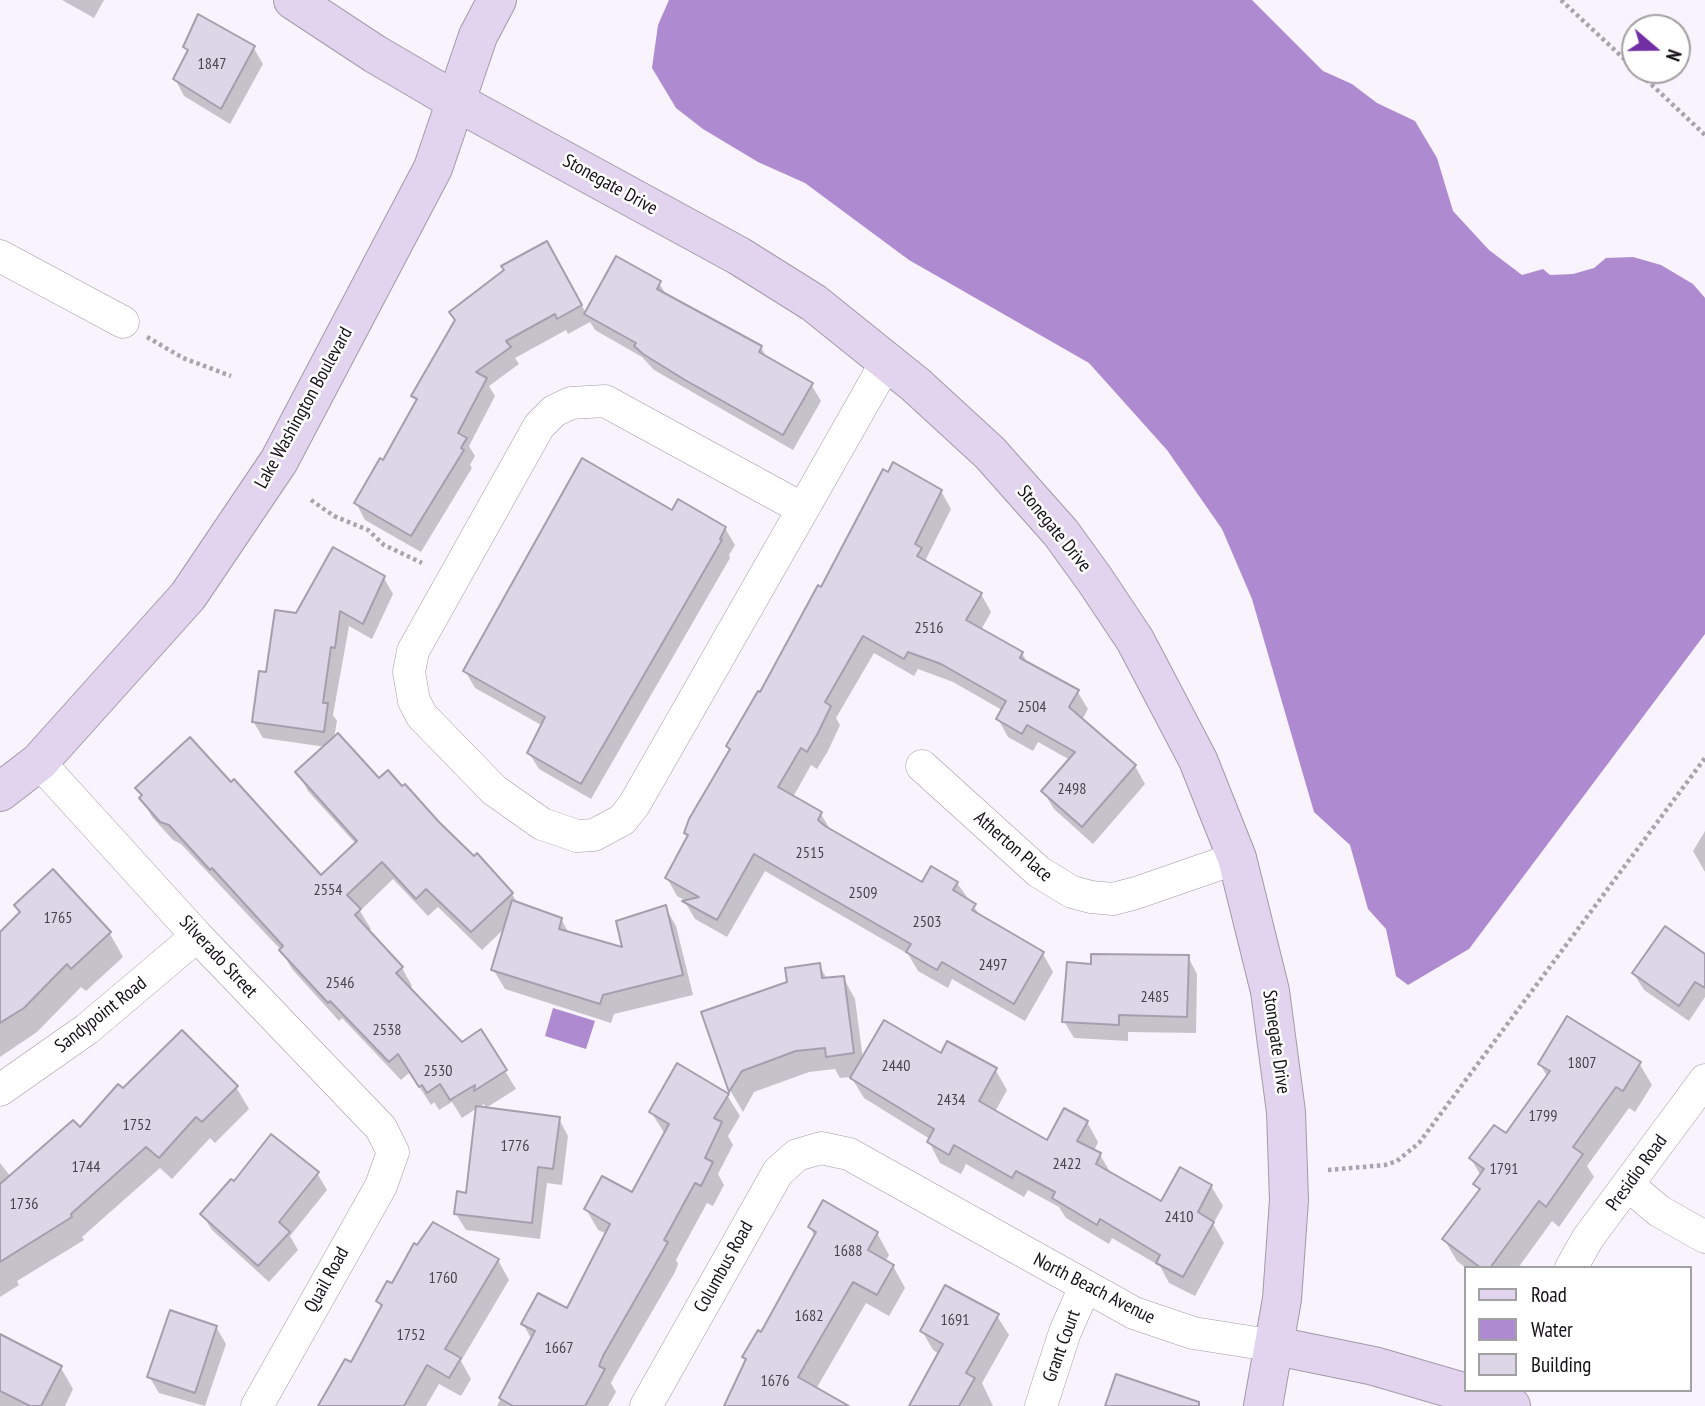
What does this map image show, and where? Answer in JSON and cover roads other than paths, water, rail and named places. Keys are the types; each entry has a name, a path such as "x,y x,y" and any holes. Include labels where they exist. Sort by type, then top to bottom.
{"street":[{"name":"Stonegate Drive","path":"293,0 375,54 457,102 779,280 850,330 990,453 1052,523 1095,580 1165,693 1198,761 1237,858 1270,991 1286,1112 1289,1200 1286,1260 1276,1346 1263,1406"},
{"name":"Lake Washington Boulevard","path":"0,792 39,762 188,596 279,461 433,168 478,36 497,0"},
{"path":"0,256 122,322"},
{"path":"803,509 612,403 587,400 554,411 539,426 413,651 409,672 414,701 422,716 465,762 517,808 559,832 577,836 594,835 608,830 622,820 635,804 803,509 887,360"},
{"name":"Silverado Street","path":"39,762 197,936 381,1128 393,1152"},
{"name":"Atherton Place","path":"922,766 1039,872 1072,892 1113,899 1237,858"},
{"name":"Sandypoint Road","path":"0,1090 87,1029 197,936"},
{"name":"Presidio Road","path":"1572,1266 1705,1080"},
{"name":"North Beach Avenue","path":"821,1148 849,1154 1133,1313 1193,1333 1276,1346 1398,1372 1464,1392"},
{"name":"Columbus Road","path":"646,1406 778,1172 797,1155 821,1148"},
{"name":"Quail Road","path":"257,1406 381,1186 393,1152"},
{"path":"1628,1185 1659,1211 1705,1237"},
{"name":"Grant Court","path":"1041,1406 1065,1332 1085,1287"},
{"name":"North Beach Avenue","path":"1465,1392 1512,1406"}],"water":[{"path":"669,0 1252,0 1323,71 1352,84 1377,103 1415,121 1437,158 1453,211 1489,250 1522,275 1543,269 1550,275 1573,274 1594,268 1606,258 1633,257 1661,265 1693,284 1705,298 1705,634 1469,949 1408,985 1396,976 1386,929 1368,909 1350,845 1314,812 1252,599 1222,529 1167,450 1089,363 909,260 805,183 758,162 703,129 676,108 652,68 658,25"},
{"path":"553,1008 595,1021 586,1049 545,1036"}]}
